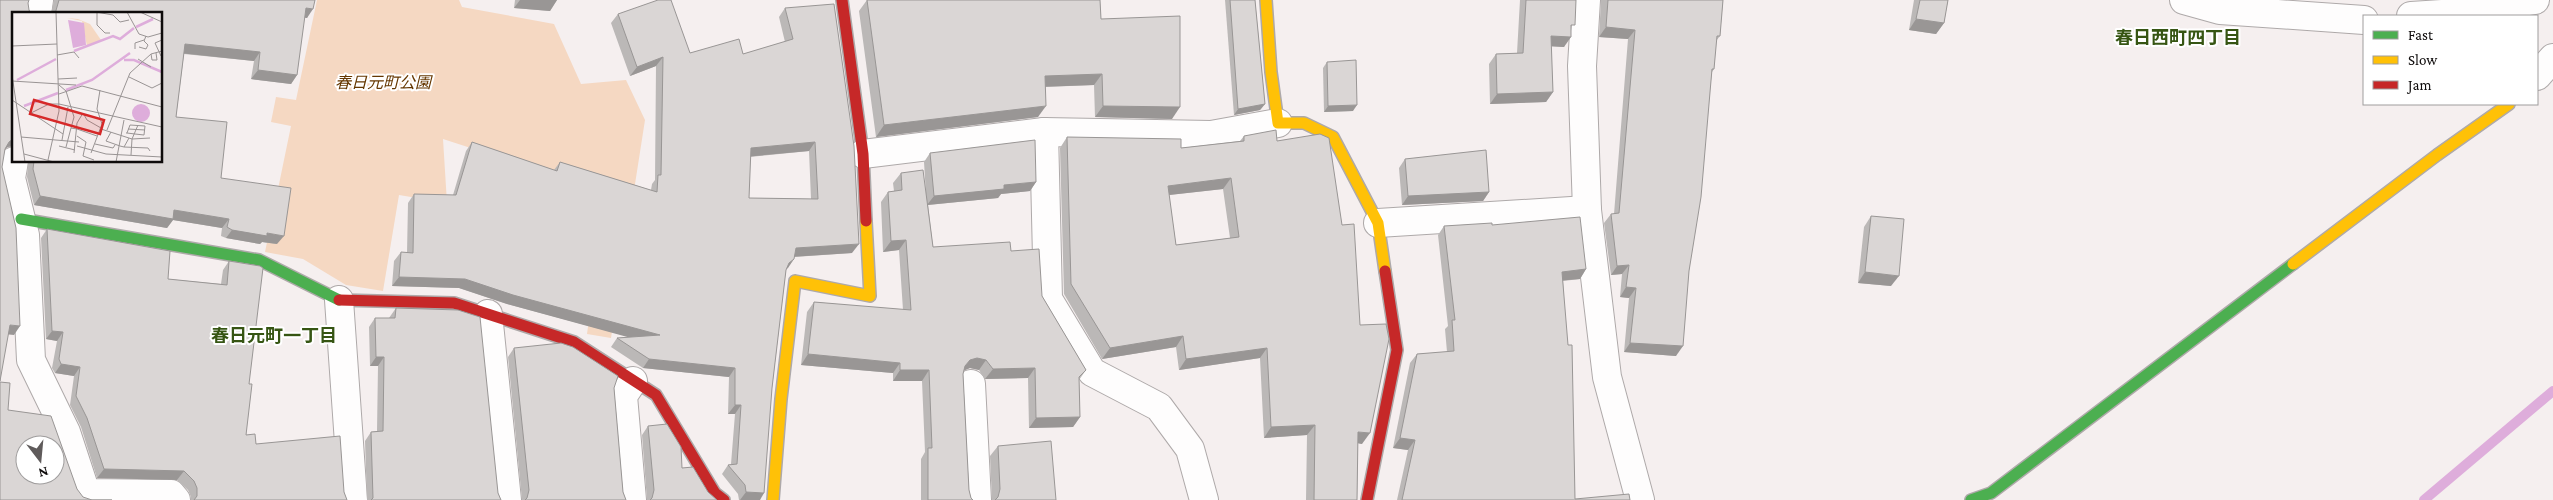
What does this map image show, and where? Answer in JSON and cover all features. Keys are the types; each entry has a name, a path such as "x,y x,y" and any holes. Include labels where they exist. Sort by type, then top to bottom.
{"street":[{"path":"774,500 781,399 795,281 870,296 863,154 842,0"},
{"path":"1266,0 1271,72 1278,123"},
{"path":"1586,0 1582,66 1587,210 1607,377 1640,500"},
{"path":"2184,0 2220,10 2363,20"},
{"path":"2426,15 2457,13 2536,0"},
{"path":"2538,75 2553,58"},
{"path":"1971,500 1991,493 2437,154 2508,105"},
{"path":"863,154 1044,132 1211,135 1278,123 1304,123 1333,137 1378,223 1397,350 1367,500"},
{"path":"1044,132 1048,299 1092,372 1159,407 1190,449 1204,500"},
{"path":"8,173 25,235 31,360 66,432 86,493 171,494 176,500"},
{"path":"1378,223 1587,210"},
{"path":"21,218 260,260 339,300 454,303 574,342 656,395 715,493 724,500"},
{"path":"339,300 353,500"},
{"path":"488,314 507,500"},
{"path":"632,500 623,396 634,381"},
{"path":"971,384 977,500"}],"green space":[{"name":"春日元町公園","path":"317,0 459,0 462,7 554,24 581,84 626,80 645,120 611,338 587,334 606,192 443,139 447,203 399,195 383,291 346,285 303,259 265,252 291,126 271,122 276,97 296,100"}],"building":[{"path":"0,0 29,0 30,12 12,12 12,140 5,149 2,167 16,228 20,326 10,325 0,381"},
{"path":"59,0 315,0 313,9 306,8 297,75 258,70 260,52 185,44 176,117 227,122 221,178 291,188 284,236 267,233 267,236 232,230 227,227 229,219 174,210 173,219 40,196 33,169 34,162 162,162 162,12 56,12"},
{"path":"658,0 671,0 690,53 739,39 743,54 793,39 785,8 834,4 854,146 859,244 796,248 794,259 789,263 786,270 772,388 764,493 746,492 745,485 728,465 737,464 741,405 735,405 735,368 649,359 617,338 660,335 513,295 465,279 399,277 401,252 413,253 414,194 456,195 472,142 557,171 560,162 657,192 658,175 661,175 663,57 637,67 618,14","holes":["815,142 818,199 749,198 751,148"]},
{"path":"867,0 1100,0 1101,19 1180,16 1180,107 1103,106 1102,74 1045,76 1046,106 884,125"},
{"path":"1230,0 1255,0 1265,104 1238,109"},
{"path":"1526,0 1576,0 1575,25 1571,25 1571,37 1551,36 1553,92 1497,94 1496,54 1523,53"},
{"path":"1608,0 1723,0 1720,36 1717,36 1714,69 1712,69 1701,197 1689,271 1683,346 1630,343 1636,288 1626,287 1629,265 1617,266 1611,214 1619,213 1635,30 1606,27"},
{"path":"1920,0 1948,0 1944,23 1916,19"},
{"path":"1356,60 1357,105 1328,106 1327,62"},
{"path":"1276,130 1277,141 1320,134 1329,138 1342,225 1354,224 1360,325 1386,324 1389,339 1370,433 1358,432 1357,500 1314,500 1315,425 1271,427 1267,348 1186,359 1183,336 1110,348 1071,284 1067,137 1181,139 1181,148 1244,141 1244,136","holes":["1231,178 1239,237 1176,245 1168,186"]},
{"path":"1035,140 1036,182 1004,185 1004,189 934,196 930,153"},
{"path":"1486,150 1489,192 1408,196 1405,159"},
{"path":"923,170 933,247 1010,242 1011,251 1039,249 1042,296 1086,370 1079,377 1080,417 1036,418 1035,368 993,369 986,360 977,358 970,360 965,366 963,374 969,490 973,500 928,500 928,448 932,448 929,370 900,370 900,363 808,354 814,302 911,310 906,240 891,241 888,192 902,190 901,173"},
{"path":"1871,216 1904,219 1899,276 1865,272"},
{"path":"1580,217 1586,269 1562,272 1568,345 1572,345 1575,499 1629,494 1630,500 1402,500 1415,440 1400,438 1417,354 1454,351 1452,320 1455,320 1444,226 1492,223 1492,225"},
{"path":"47,229 170,251 168,279 227,285 229,261 263,268 249,384 252,384 246,435 255,434 256,444 340,436 344,492 347,500 194,500 197,496 197,488 194,481 184,471 104,469 87,418 76,396 80,367 61,364 59,359 63,332 52,331"},
{"path":"396,308 458,310 480,317 498,493 501,500 371,500 373,498 371,432 383,431 384,357 376,357 375,318 395,318"},
{"path":"561,343 573,347 618,376 614,388 623,492 626,500 525,500 529,490 514,348"},
{"path":"0,382 10,383 8,410 51,416 58,435 15,435 15,485 65,485 65,455 77,489 83,497 92,500 0,500"},
{"path":"667,424 681,447 682,468 693,467 708,492 717,500 650,500 654,490 648,426"},
{"path":"1051,441 1056,500 995,500 1000,489 998,446"}],"waterway":[{"path":"2424,500 2553,391"}],"traffic: fast":[{"path":"21,219 259,260 339,300"},
{"path":"1971,500 1991,493 2293,264"}],"traffic: slow":[{"path":"1266,0 1271,72 1278,123 1304,123 1333,137 1378,223 1385,271"},
{"path":"2293,264 2437,155 2508,105"},
{"path":"773,500 781,399 795,281 870,296 866,221"}],"traffic: jam":[{"path":"842,0 863,154 866,221"},
{"path":"1367,500 1397,350 1385,271"},
{"path":"339,300 454,303 574,342 656,395 715,493 724,500"}],"district":[{"name":"春日西町四丁目","path":"2178,38"},
{"name":"春日元町一丁目","path":"274,336"}]}
